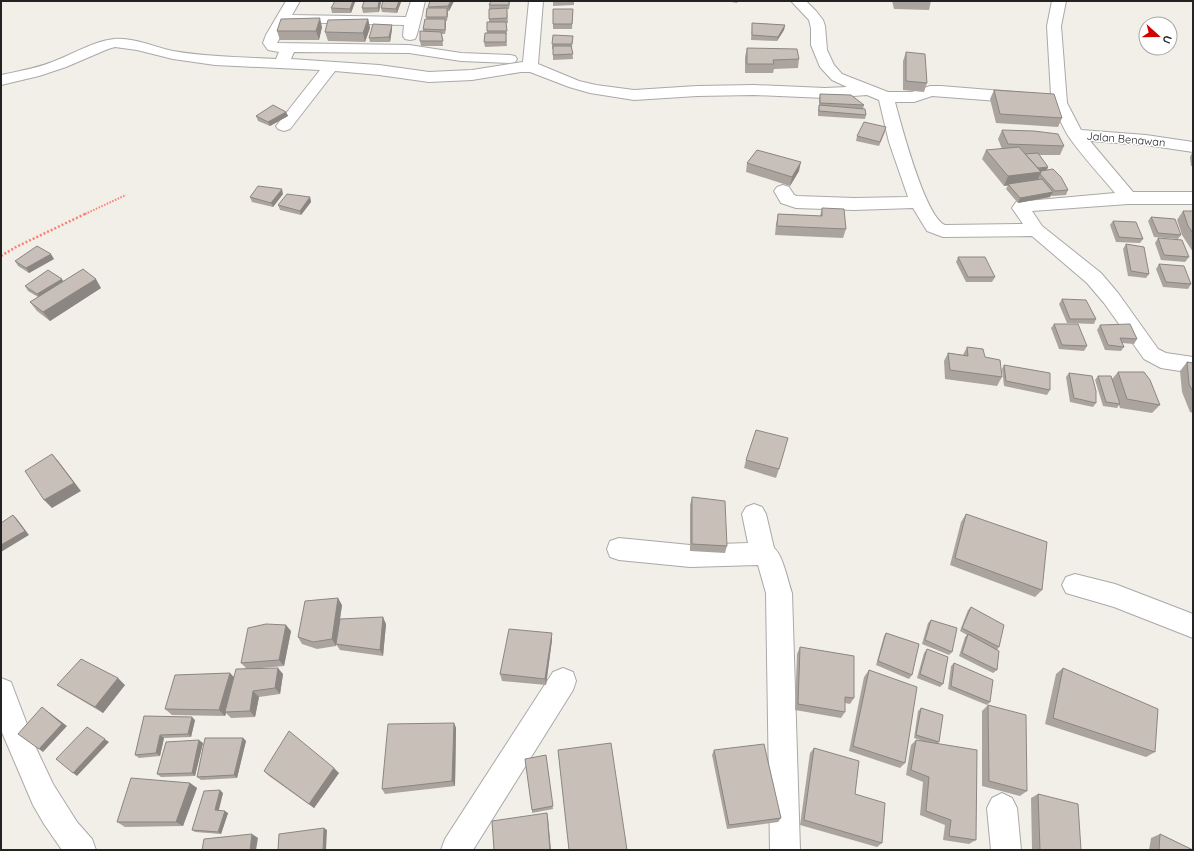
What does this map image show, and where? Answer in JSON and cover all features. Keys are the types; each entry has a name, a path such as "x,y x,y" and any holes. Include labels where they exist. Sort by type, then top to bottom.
{"street":[{"path":"293,1 270,43 273,46 288,48 409,49 461,57 531,63 540,69 574,84 595,90 634,95 697,91 754,90 825,93 868,90"},
{"path":"409,49 412,21 418,1"},
{"path":"531,63 536,1"},
{"path":"798,1 811,13 816,21 818,45 824,60 833,74 868,90 886,97 914,97 930,91 941,91 1049,99 1059,103 1054,26 1059,1"},
{"path":"282,19 412,21"},
{"path":"1,80 34,73 61,64 104,45 115,43 138,46 173,55 201,59 379,70 429,78 467,76 521,67 531,63"},
{"path":"282,64 288,48"},
{"path":"284,126 331,66"},
{"path":"886,97 897,142 919,202 933,227 943,231 1036,230"},
{"name":"Jalan Benawan","path":"1059,103 1066,119 1076,135 1146,140 1193,147"},
{"path":"1076,135 1128,198"},
{"path":"783,191 787,199 796,202 854,204 919,202"},
{"path":"1193,198 1128,198 1022,206 1021,208 1036,230 1094,278 1111,298 1151,354 1161,360 1193,365"},
{"path":"754,514 763,555 769,560 779,593 785,850"},
{"path":"619,550 690,556 763,555"},
{"path":"1075,585 1115,596 1193,626"},
{"path":"456,850 563,681"},
{"path":"1,691 28,765 52,810 81,850"},
{"path":"1002,808 1006,850"}],"path":[{"path":"1,256 16,247 126,195"}],"building":[{"path":"335,1 353,1 350,9 331,8"},
{"path":"364,1 379,1 378,8 362,8"},
{"path":"383,1 399,1 396,9 381,8"},
{"path":"430,1 451,1 448,6 428,7"},
{"path":"491,1 509,1 509,5 489,5"},
{"path":"427,8 447,8 447,17 426,17"},
{"path":"507,8 507,18 489,19 489,9"},
{"path":"553,9 573,9 572,24 553,24"},
{"path":"320,18 316,31 277,31 281,19"},
{"path":"368,19 363,33 325,32 328,20"},
{"path":"425,19 445,19 445,30 423,29"},
{"path":"487,22 506,22 507,31 487,31"},
{"path":"752,23 785,25 778,37 752,35"},
{"path":"373,24 392,25 389,37 369,38"},
{"path":"420,31 441,32 443,41 420,41"},
{"path":"485,33 506,33 506,42 484,42"},
{"path":"553,35 573,36 572,44 552,44"},
{"path":"553,46 571,46 573,54 553,55"},
{"path":"747,48 797,49 799,59 773,60 774,64 747,64"},
{"path":"906,52 925,54 927,83 906,81"},
{"path":"994,90 1054,94 1062,118 1000,114"},
{"path":"820,94 851,95 864,105 820,103"},
{"path":"273,105 286,112 268,122 256,116"},
{"path":"819,105 865,109 866,115 819,111"},
{"path":"864,122 886,127 880,142 857,136"},
{"path":"1002,130 1034,131 1058,134 1064,146 1008,144"},
{"path":"1019,147 1041,172 1008,176 986,150"},
{"path":"757,150 801,162 792,177 747,163"},
{"path":"1038,153 1048,167 1038,168 1025,154"},
{"path":"1053,169 1061,177 1068,190 1055,191 1040,174 1041,171"},
{"path":"1042,179 1053,192 1020,198 1008,184"},
{"path":"258,186 282,189 271,203 250,197"},
{"path":"287,194 310,197 300,211 278,205"},
{"path":"822,208 844,209 846,229 777,226 778,214 822,216"},
{"path":"1183,211 1193,211 1193,233 1188,226"},
{"path":"1151,217 1175,219 1181,235 1158,233"},
{"path":"1113,221 1136,222 1143,239 1119,237"},
{"path":"1158,238 1182,240 1189,257 1164,255"},
{"path":"1126,244 1144,247 1149,274 1131,271"},
{"path":"37,246 51,254 26,268 15,261"},
{"path":"958,257 985,257 995,277 968,277"},
{"path":"1159,264 1184,266 1191,284 1166,282"},
{"path":"83,269 96,279 43,312 30,302"},
{"path":"48,270 62,279 37,294 25,286"},
{"path":"1062,299 1086,300 1096,319 1070,319"},
{"path":"1054,324 1078,324 1087,346 1062,345"},
{"path":"1130,324 1137,339 1120,338 1124,347 1108,345 1100,325"},
{"path":"967,347 983,349 985,357 1000,360 1002,377 950,370 948,353 968,356"},
{"path":"1187,362 1193,363 1193,392 1189,384"},
{"path":"1004,365 1050,373 1050,390 1006,381"},
{"path":"1118,372 1144,372 1150,380 1160,405 1127,399"},
{"path":"1069,373 1092,376 1096,391 1096,403 1074,398"},
{"path":"1098,376 1111,376 1120,404 1106,402"},
{"path":"756,430 788,438 779,469 746,460"},
{"path":"52,454 74,483 44,500 25,471"},
{"path":"692,497 725,501 727,546 692,544"},
{"path":"966,514 1047,542 1042,590 955,558"},
{"path":"13,515 25,531 1,545 1,523"},
{"path":"338,598 332,639 313,642 298,637 305,601"},
{"path":"971,607 1004,625 999,647 962,628"},
{"path":"383,617 380,650 336,644 340,619"},
{"path":"931,620 957,628 952,652 925,640"},
{"path":"266,624 286,625 279,660 241,663 248,628"},
{"path":"509,629 552,633 545,679 500,674"},
{"path":"886,633 919,644 912,675 878,661"},
{"path":"968,634 999,651 997,670 962,653"},
{"path":"800,647 854,656 854,698 845,697 845,712 798,704"},
{"path":"927,649 948,657 943,684 920,674"},
{"path":"81,659 118,678 95,707 57,685"},
{"path":"954,663 993,680 990,702 951,686"},
{"path":"278,668 275,688 253,691 250,711 225,712 236,669"},
{"path":"1063,668 1158,709 1155,752 1053,718"},
{"path":"869,670 917,687 905,763 853,746"},
{"path":"230,673 219,710 165,709 175,675"},
{"path":"988,705 1026,715 1027,791 989,781"},
{"path":"42,707 62,724 39,749 18,734"},
{"path":"921,708 943,715 939,742 916,735"},
{"path":"144,716 192,717 188,734 160,735 156,753 135,755"},
{"path":"454,723 452,781 382,789 388,724"},
{"path":"87,727 105,739 73,773 56,759"},
{"path":"289,731 334,768 309,804 264,771"},
{"path":"205,738 243,738 234,775 197,777"},
{"path":"199,740 192,773 157,774 166,742"},
{"path":"916,740 977,750 976,840 949,836 951,820 926,811 929,777 911,770"},
{"path":"611,743 627,850 569,850 558,750"},
{"path":"764,744 781,818 729,825 714,750"},
{"path":"814,748 859,761 855,794 885,803 882,843 804,820"},
{"path":"546,755 553,806 532,810 525,759"},
{"path":"131,778 190,783 176,822 117,822"},
{"path":"220,790 215,810 225,811 218,832 192,830 204,791"},
{"path":"1038,794 1078,804 1081,850 1040,850"},
{"path":"547,813 550,850 494,850 492,821"},
{"path":"324,828 323,850 278,850 279,834"},
{"path":"252,834 250,850 202,850 204,839"},
{"path":"1160,834 1193,850 1159,850"}]}
